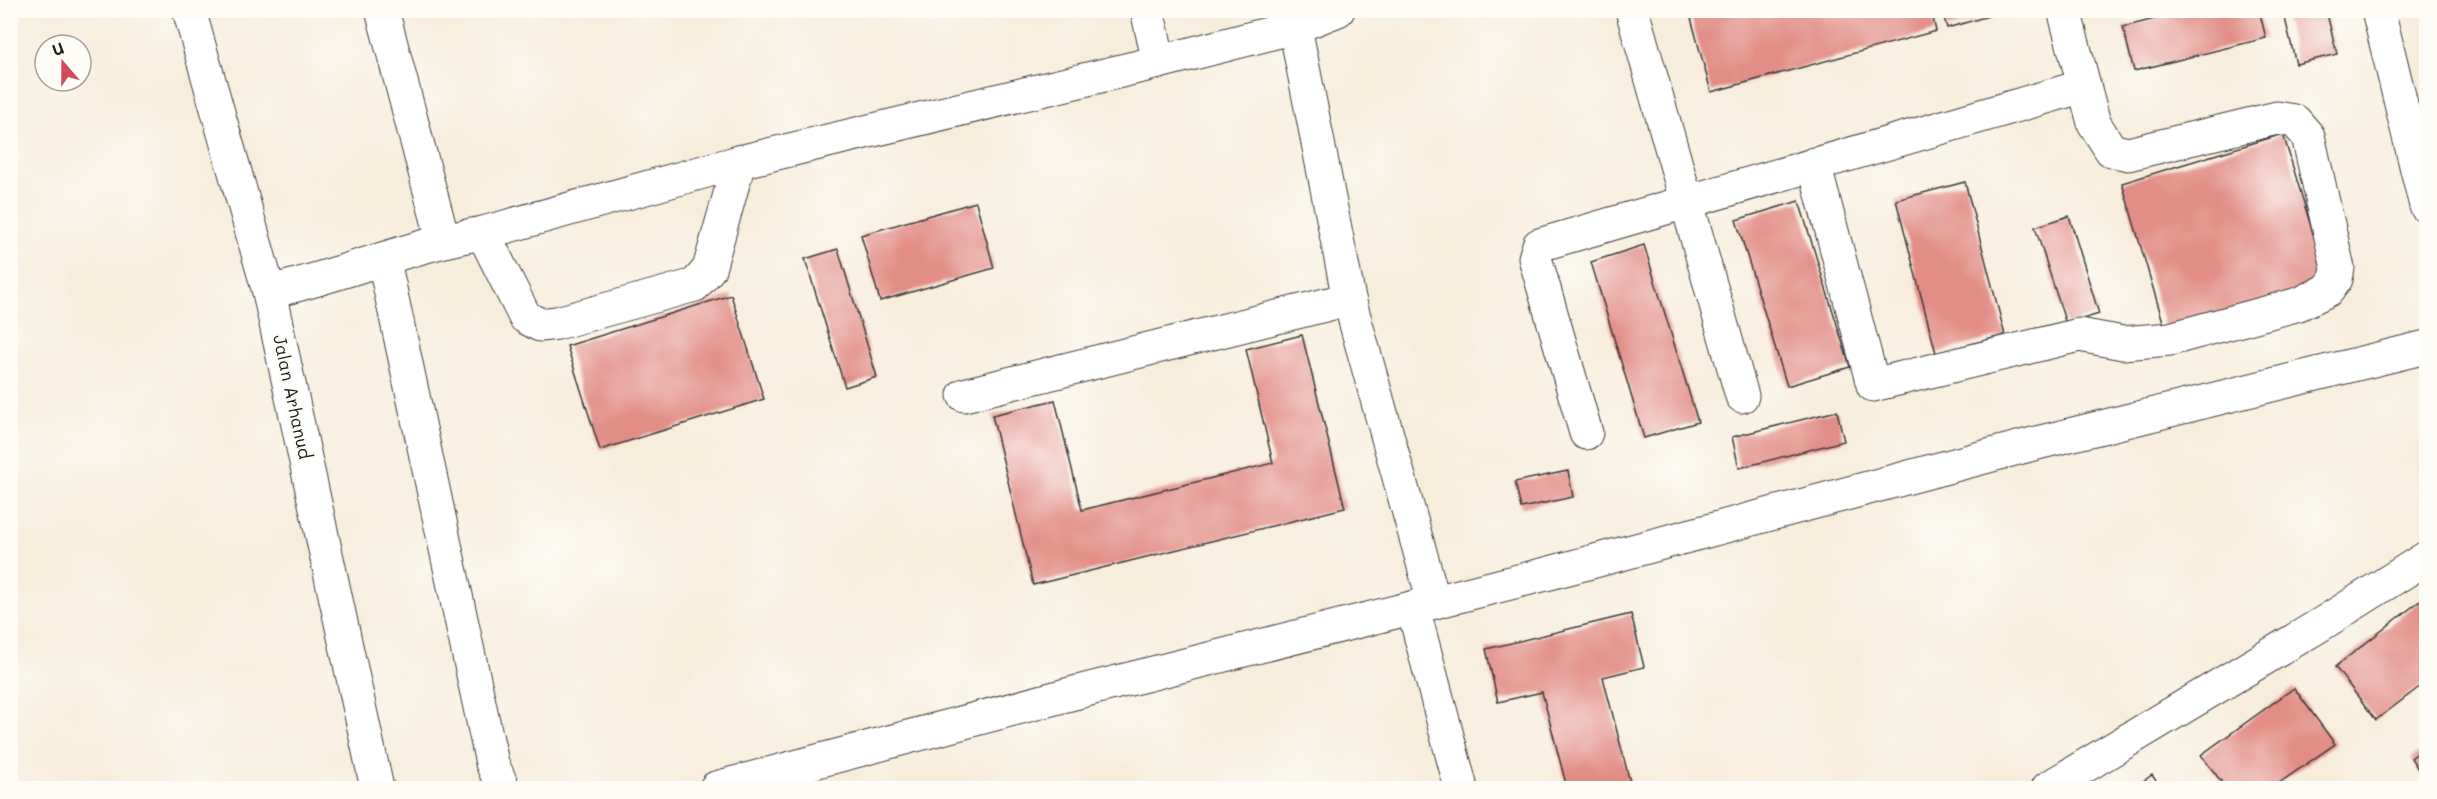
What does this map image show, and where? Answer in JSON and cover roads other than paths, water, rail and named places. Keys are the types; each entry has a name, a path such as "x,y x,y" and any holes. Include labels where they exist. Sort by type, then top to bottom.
{"street":[{"name":"Jalan Arhanud","path":"189,10 269,292 377,789"},
{"path":"382,10 443,240"},
{"path":"1147,10 1159,62"},
{"path":"269,292 384,261 443,240 483,233 739,162 1159,62 1295,27 1338,10"},
{"path":"1632,10 1742,396"},
{"path":"1814,164 1873,385 2079,335 2123,343 2170,339 2300,304 2328,290 2336,279 2338,268 2308,136 2295,121 2277,118 2128,154 2111,150 2094,123 2064,10"},
{"path":"2378,10 2427,206"},
{"path":"1295,27 1349,299 1424,605 1461,789"},
{"path":"1586,434 1535,258 1539,245 2084,87"},
{"path":"483,233 525,317 540,325 557,323 695,285 709,269 739,162"},
{"path":"384,261 492,763 503,789"},
{"path":"964,395 1349,299"},
{"path":"716,789 1070,694 1424,605 2033,444 2427,346"},
{"path":"2048,789 2427,558"}]}
